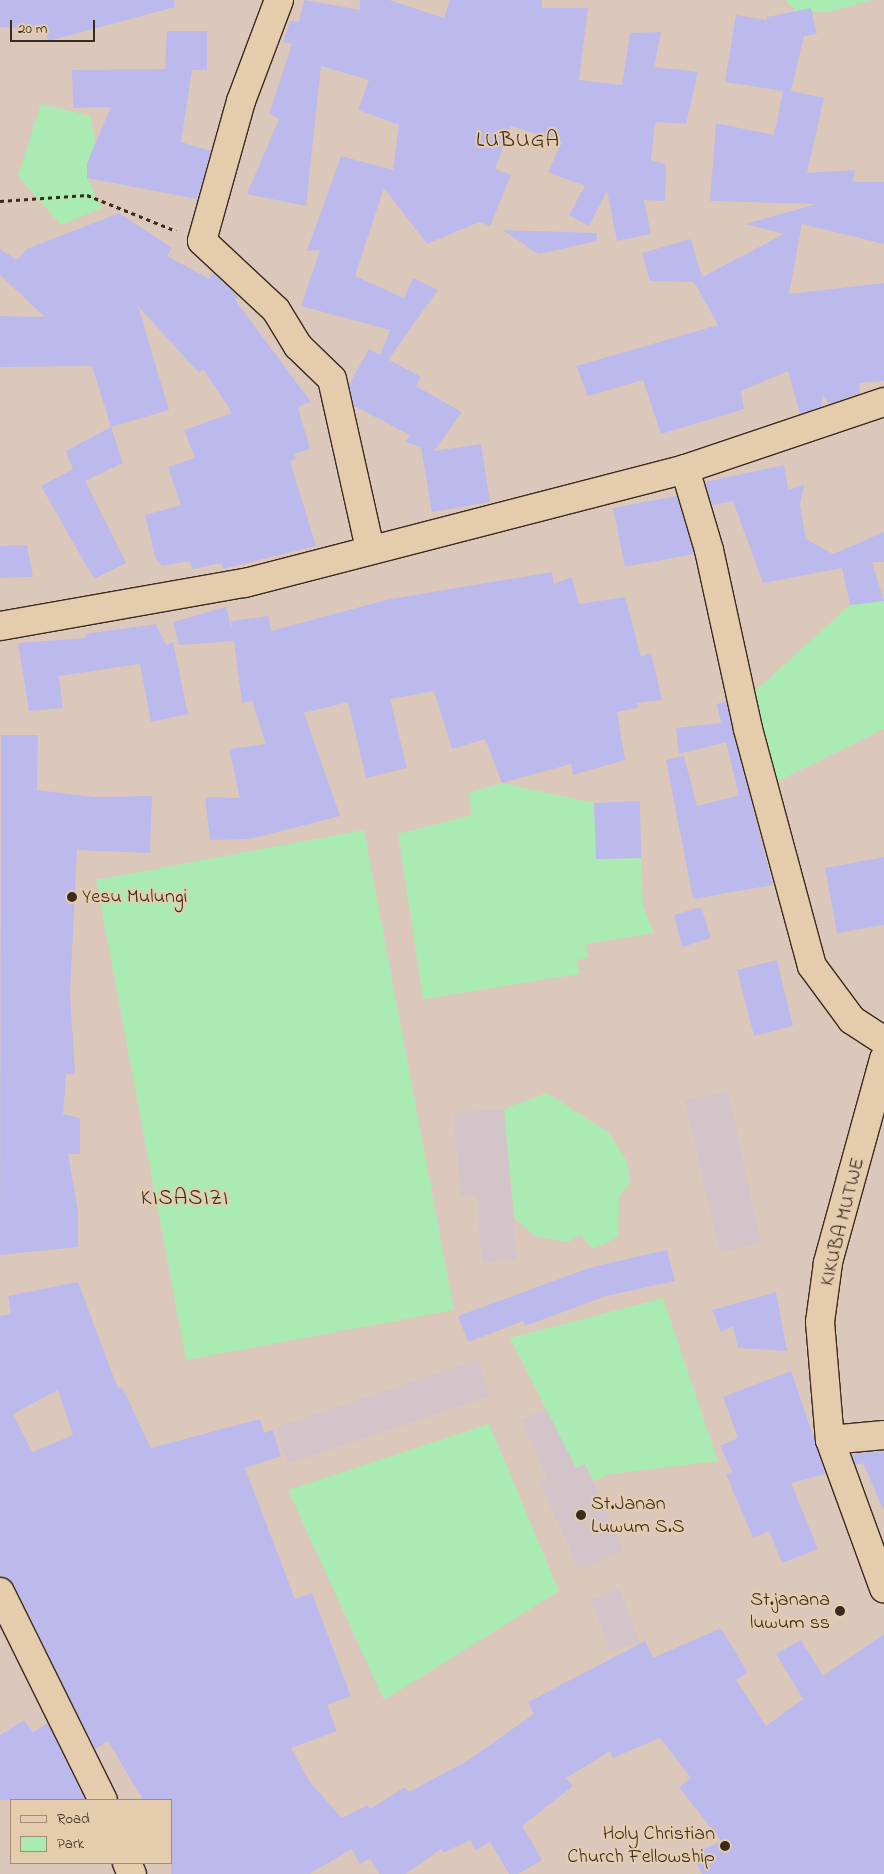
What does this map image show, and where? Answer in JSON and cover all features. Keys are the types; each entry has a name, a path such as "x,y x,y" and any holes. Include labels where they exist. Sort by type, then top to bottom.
{"street":[{"path":"279,0 240,101 202,241 276,310 298,346 332,379 370,549"},
{"path":"0,626 245,583 370,549 685,469 884,402"},
{"path":"685,469 709,550 748,729 812,966 852,1020 884,1041"},
{"name":"KIKUBA MUTWE","path":"884,1059 828,1263 823,1303 821,1374 830,1440 884,1588"},
{"path":"830,1440 884,1435"},
{"path":"0,1592 103,1799"}],"path":[{"path":"0,201 87,195 202,241"}],"shaded area":[{"path":"728,1091 761,1243 719,1252 685,1100"},
{"path":"504,1109 517,1259 482,1262 476,1194 461,1196 453,1113"},
{"path":"478,1360 490,1396 287,1464 275,1428"},
{"name":"St.Janan Luwum S.S","path":"548,1408 576,1468 585,1464 624,1550 579,1570 539,1481 547,1477 521,1420"},
{"path":"619,1589 640,1641 611,1652 591,1600"}],"green space":[{"path":"785,0 872,0 828,12 796,11"},
{"path":"41,104 90,116 96,144 87,163 87,178 102,208 61,225 18,176"},
{"path":"884,601 884,729 774,783 753,693 850,605"},
{"path":"502,783 594,803 596,859 641,858 643,906 654,933 586,944 588,958 577,960 580,974 423,999 398,834 472,815 468,793"},
{"path":"364,830 454,1310 186,1360 96,880"},
{"path":"547,1093 609,1133 627,1161 630,1183 619,1196 618,1237 593,1249 580,1235 568,1242 535,1236 514,1218 504,1109"},
{"path":"663,1298 718,1461 611,1474 593,1481 585,1464 576,1468 510,1338"},
{"path":"489,1424 559,1591 384,1700 288,1490"}],"building":[{"path":"0,0 174,0 175,7 48,41 45,31 0,27"},
{"path":"304,0 360,10 360,0 389,0 444,18 450,0 542,0 542,8 588,8 579,80 622,85 630,33 661,32 654,67 698,72 686,124 655,122 651,160 666,164 665,201 644,200 651,234 617,241 607,191 589,226 569,215 585,186 548,172 562,142 511,126 495,169 511,175 490,226 479,222 427,244 384,188 355,276 404,298 413,278 438,290 388,360 380,355 390,330 301,306 320,250 307,251 341,156 393,170 399,125 358,110 369,80 321,66 306,206 247,194 279,119 269,114 292,44 283,42 290,21 299,22"},
{"path":"811,8 817,34 804,36 791,91 824,98 807,173 855,170 853,182 884,182 884,244 802,224 789,294 884,283 884,381 859,383 860,393 829,404 823,394 821,407 800,414 788,371 741,391 744,409 661,434 643,380 588,396 576,366 718,325 694,282 650,281 642,253 691,239 702,277 784,234 745,224 817,204 710,201 716,123 774,135 783,91 725,82 736,15 767,20 767,17"},
{"path":"167,31 207,31 207,70 192,70 181,142 211,151 197,199 87,178 87,163 111,107 73,108 72,70 165,69"},
{"path":"119,213 172,248 167,256 209,279 212,272 239,297 235,300 311,402 298,407 310,449 294,454 296,459 290,461 316,546 223,569 222,563 192,569 190,561 162,566 156,560 145,515 181,505 168,467 195,458 184,430 232,413 203,369 199,373 138,306 169,410 111,427 92,366 0,367 0,316 45,317 0,275 0,249 17,260 27,249"},
{"path":"503,230 597,233 597,241 538,254"},
{"path":"369,349 421,377 416,386 462,412 434,451 481,444 490,502 432,512 421,447 405,442 410,435 354,406 349,385"},
{"path":"111,427 123,463 85,481 126,563 94,579 41,486 73,469 66,451"},
{"path":"784,465 788,490 804,484 800,506 806,539 833,554 884,532 884,562 872,562 884,601 850,605 842,568 763,583 733,501 712,505 705,482"},
{"path":"677,496 694,554 625,567 613,508"},
{"path":"27,545 33,577 0,578 0,546"},
{"path":"552,572 554,584 572,577 579,604 625,597 641,656 651,653 662,700 637,703 637,708 617,712 625,760 573,775 571,764 502,783 485,739 452,749 434,691 390,699 407,768 366,778 348,702 304,713 340,816 250,839 210,840 205,797 240,798 229,749 266,744 252,701 242,703 234,641 179,645 173,622 226,607 233,633 231,621 269,616 271,631 386,600"},
{"path":"156,624 166,645 173,642 188,714 151,722 140,664 59,676 63,708 29,711 18,643 86,638 85,634"},
{"path":"726,701 749,792 739,796 726,742 679,754 676,728 721,723 717,704"},
{"path":"1,735 38,735 37,790 94,797 152,796 150,853 77,850 70,993 75,1074 66,1074 63,1114 80,1118 80,1154 68,1154 78,1210 78,1247 0,1255"},
{"path":"684,756 697,806 749,793 773,885 693,899 666,760"},
{"path":"640,801 641,858 596,859 594,803"},
{"path":"884,857 884,925 837,933 825,868"},
{"path":"701,907 711,938 682,947 674,915"},
{"path":"777,960 793,1026 754,1036 737,970"},
{"path":"667,1250 675,1281 606,1296 525,1326 523,1321 468,1342 458,1316 592,1267"},
{"path":"78,1282 118,1389 122,1387 151,1448 260,1419 264,1433 273,1430 281,1456 245,1468 295,1599 312,1593 351,1696 327,1705 337,1731 291,1748 309,1781 342,1818 368,1805 370,1809 405,1787 409,1792 467,1761 534,1714 528,1702 645,1641 653,1658 721,1628 748,1673 736,1680 766,1726 803,1699 776,1654 801,1640 823,1676 884,1634 884,1874 702,1874 692,1855 721,1841 679,1787 691,1778 660,1738 613,1758 610,1751 566,1778 573,1786 522,1826 542,1860 518,1874 509,1874 490,1842 476,1850 470,1840 443,1853 441,1849 406,1874 379,1874 370,1859 360,1864 352,1849 309,1874 171,1874 172,1799 142,1799 108,1741 95,1749 14,1585 0,1577 0,1316 11,1314 8,1296","holes":["58,1390 73,1435 32,1452 13,1414"]},
{"path":"776,1292 787,1351 738,1348 733,1326 721,1332 712,1310"},
{"path":"791,1371 826,1474 791,1483 818,1549 782,1563 769,1531 753,1538 726,1474 732,1472 720,1446 738,1438 723,1397"},
{"path":"884,1451 884,1511 863,1463 856,1465 852,1454"},
{"path":"24,1720 33,1732 48,1723 86,1799 0,1800 0,1735"}],"place":[{"name":"Yesu Mulungi","path":"72,897"},
{"name":"St.Janan Luwum S.S","path":"581,1515"},
{"name":"St.janana luwum ss","path":"840,1611"},
{"name":"Holy Christian Church Fellowship","path":"725,1846"}],"district":[{"name":"LUBUGA","path":"518,142"},
{"name":"KISASIZI","path":"185,1200"}]}
